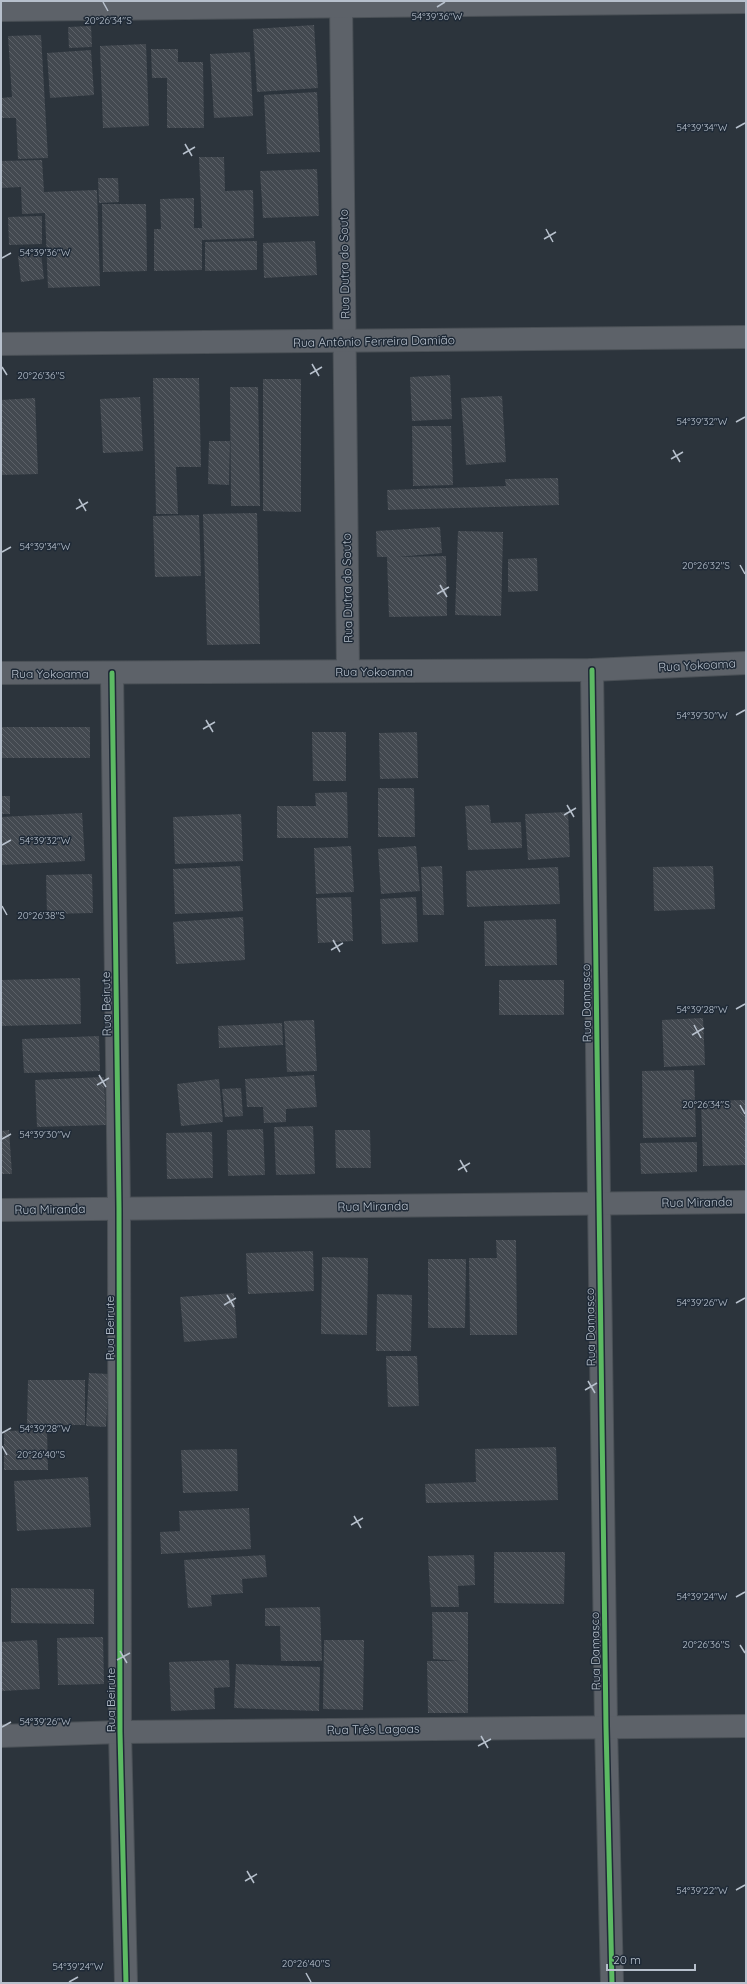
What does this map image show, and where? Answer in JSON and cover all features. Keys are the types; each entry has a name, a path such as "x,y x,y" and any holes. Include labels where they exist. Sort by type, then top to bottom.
{"street":[{"path":"1,10 341,4 746,2"},
{"name":"Rua Dutra do Souto","path":"341,4 348,671"},
{"name":"Rua Antônio Ferreira Damião","path":"1,344 746,337"},
{"name":"Rua Yokoama","path":"1,674 592,670 746,663"},
{"name":"Rua Damasco","path":"592,670 606,1726 612,1983"},
{"name":"Rua Beirute","path":"112,674 119,1208 120,1732 126,1983"},
{"name":"Rua Miranda","path":"1,1210 746,1202"},
{"name":"Rua Três Lagoas","path":"1,1736 120,1732 606,1726 746,1726"}],"building":[{"path":"314,25 318,88 257,92 253,29"},
{"path":"91,26 92,47 69,48 68,27"},
{"path":"41,35 48,158 18,159 16,118 1,118 1,98 12,97 8,36"},
{"path":"146,44 149,126 103,128 100,46"},
{"path":"151,49 178,49 178,62 203,62 204,128 167,128 167,78 152,78"},
{"path":"91,50 94,95 50,98 47,53"},
{"path":"250,52 253,116 214,118 210,54"},
{"path":"317,92 320,152 267,154 264,95"},
{"path":"199,157 224,157 225,191 253,190 254,238 202,240 202,270 154,271 154,229 161,229 160,199 194,198 194,228 202,228"},
{"path":"42,160 44,192 97,190 100,286 48,288 45,213 22,214 21,187 1,188 1,161"},
{"path":"317,169 319,216 263,218 260,171"},
{"path":"98,178 118,178 119,202 99,203"},
{"path":"102,204 146,204 147,271 103,272"},
{"path":"42,216 42,244 9,245 8,217"},
{"path":"257,241 257,270 205,271 205,242"},
{"path":"315,241 317,275 264,278 263,243"},
{"path":"41,253 44,279 21,282 18,256"},
{"path":"450,375 452,419 412,421 410,377"},
{"path":"153,378 199,378 201,467 176,467 178,514 156,514"},
{"path":"263,379 301,379 301,512 263,511"},
{"path":"230,387 258,387 260,506 231,506"},
{"path":"502,396 506,462 466,465 461,398"},
{"path":"140,397 143,451 103,453 100,399"},
{"path":"35,398 38,474 1,475 1,400"},
{"path":"412,426 451,426 453,485 413,486"},
{"path":"209,441 230,441 229,485 208,484"},
{"path":"558,478 559,505 388,510 387,490 506,486 505,479"},
{"path":"257,513 260,644 207,645 203,514"},
{"path":"199,515 201,576 155,577 153,516"},
{"path":"440,527 442,553 397,557 446,556 447,616 389,617 387,557 377,557 376,531"},
{"path":"458,531 503,532 501,616 455,615"},
{"path":"537,558 538,591 508,592 508,559"},
{"path":"1,727 90,727 90,758 1,758"},
{"path":"312,732 346,732 346,781 313,781"},
{"path":"417,732 418,778 380,779 379,733"},
{"path":"378,788 414,788 415,837 378,837"},
{"path":"347,792 348,838 277,838 277,806 316,806 315,793"},
{"path":"1,796 10,796 10,814 1,814"},
{"path":"489,805 491,823 521,822 522,848 468,850 465,806"},
{"path":"568,812 570,857 528,860 525,814"},
{"path":"82,813 85,861 1,865 1,817"},
{"path":"241,814 243,861 175,864 173,817"},
{"path":"351,846 354,892 316,894 314,848"},
{"path":"416,846 420,891 381,894 378,849"},
{"path":"240,866 243,911 175,914 173,869"},
{"path":"442,866 444,915 423,915 421,867"},
{"path":"713,866 715,909 654,911 653,867"},
{"path":"558,867 560,904 467,907 466,871"},
{"path":"92,874 93,913 47,914 46,875"},
{"path":"351,897 353,941 318,943 316,898"},
{"path":"416,897 418,942 382,944 380,899"},
{"path":"243,917 245,960 176,964 173,922"},
{"path":"556,919 557,965 485,966 484,921"},
{"path":"80,978 81,1024 1,1026 1,980"},
{"path":"499,980 564,980 564,1015 499,1015"},
{"path":"703,1018 705,1065 664,1067 662,1020"},
{"path":"314,1020 317,1071 287,1072 284,1021"},
{"path":"282,1023 283,1045 219,1048 218,1026"},
{"path":"99,1036 100,1071 24,1073 22,1039"},
{"path":"694,1070 696,1137 643,1138 642,1071"},
{"path":"314,1075 317,1107 286,1109 286,1122 264,1123 263,1107 247,1107 245,1079"},
{"path":"104,1077 106,1125 37,1127 35,1080"},
{"path":"219,1079 223,1122 181,1126 177,1084"},
{"path":"241,1088 243,1116 225,1117 222,1089"},
{"path":"746,1100 746,1165 703,1166 701,1101"},
{"path":"313,1126 315,1174 276,1175 274,1127"},
{"path":"263,1129 265,1175 228,1176 227,1130"},
{"path":"9,1130 12,1174 1,1174 1,1131"},
{"path":"335,1130 370,1130 371,1168 336,1168"},
{"path":"212,1132 213,1178 167,1179 166,1133"},
{"path":"697,1142 697,1172 641,1174 640,1143"},
{"path":"496,1240 516,1240 517,1335 470,1335 469,1258 497,1258"},
{"path":"313,1251 314,1291 248,1294 246,1253"},
{"path":"322,1257 368,1258 367,1335 321,1334"},
{"path":"428,1259 466,1259 465,1328 428,1328"},
{"path":"234,1293 237,1338 184,1342 180,1297"},
{"path":"377,1294 412,1295 411,1351 376,1351"},
{"path":"386,1356 417,1356 419,1406 388,1407"},
{"path":"89,1373 109,1374 106,1427 86,1426"},
{"path":"28,1380 85,1380 85,1425 27,1425"},
{"path":"47,1430 48,1470 4,1470 4,1431"},
{"path":"556,1447 558,1500 426,1503 425,1484 476,1482 475,1449"},
{"path":"237,1449 238,1491 183,1493 181,1450"},
{"path":"88,1477 91,1527 17,1531 14,1481"},
{"path":"249,1508 251,1549 161,1554 160,1532 180,1531 179,1511"},
{"path":"494,1552 565,1552 564,1604 494,1603"},
{"path":"265,1555 267,1577 242,1579 243,1593 211,1595 212,1606 188,1608 184,1560"},
{"path":"474,1555 475,1585 458,1586 459,1607 431,1607 428,1556"},
{"path":"11,1588 94,1589 94,1624 11,1623"},
{"path":"320,1607 322,1661 281,1661 280,1626 265,1626 265,1608"},
{"path":"432,1612 468,1612 468,1713 428,1713 427,1661 459,1661 433,1659"},
{"path":"103,1637 104,1684 58,1685 57,1638"},
{"path":"37,1640 40,1689 1,1691 1,1642"},
{"path":"324,1640 364,1640 363,1710 323,1709"},
{"path":"229,1660 230,1687 214,1688 215,1709 171,1711 169,1662"},
{"path":"236,1664 320,1667 319,1711 234,1708"}],"cycle path":[{"path":"592,670 606,1726 612,1983"},
{"path":"112,673 119,1208 120,1732 126,1983"}]}
